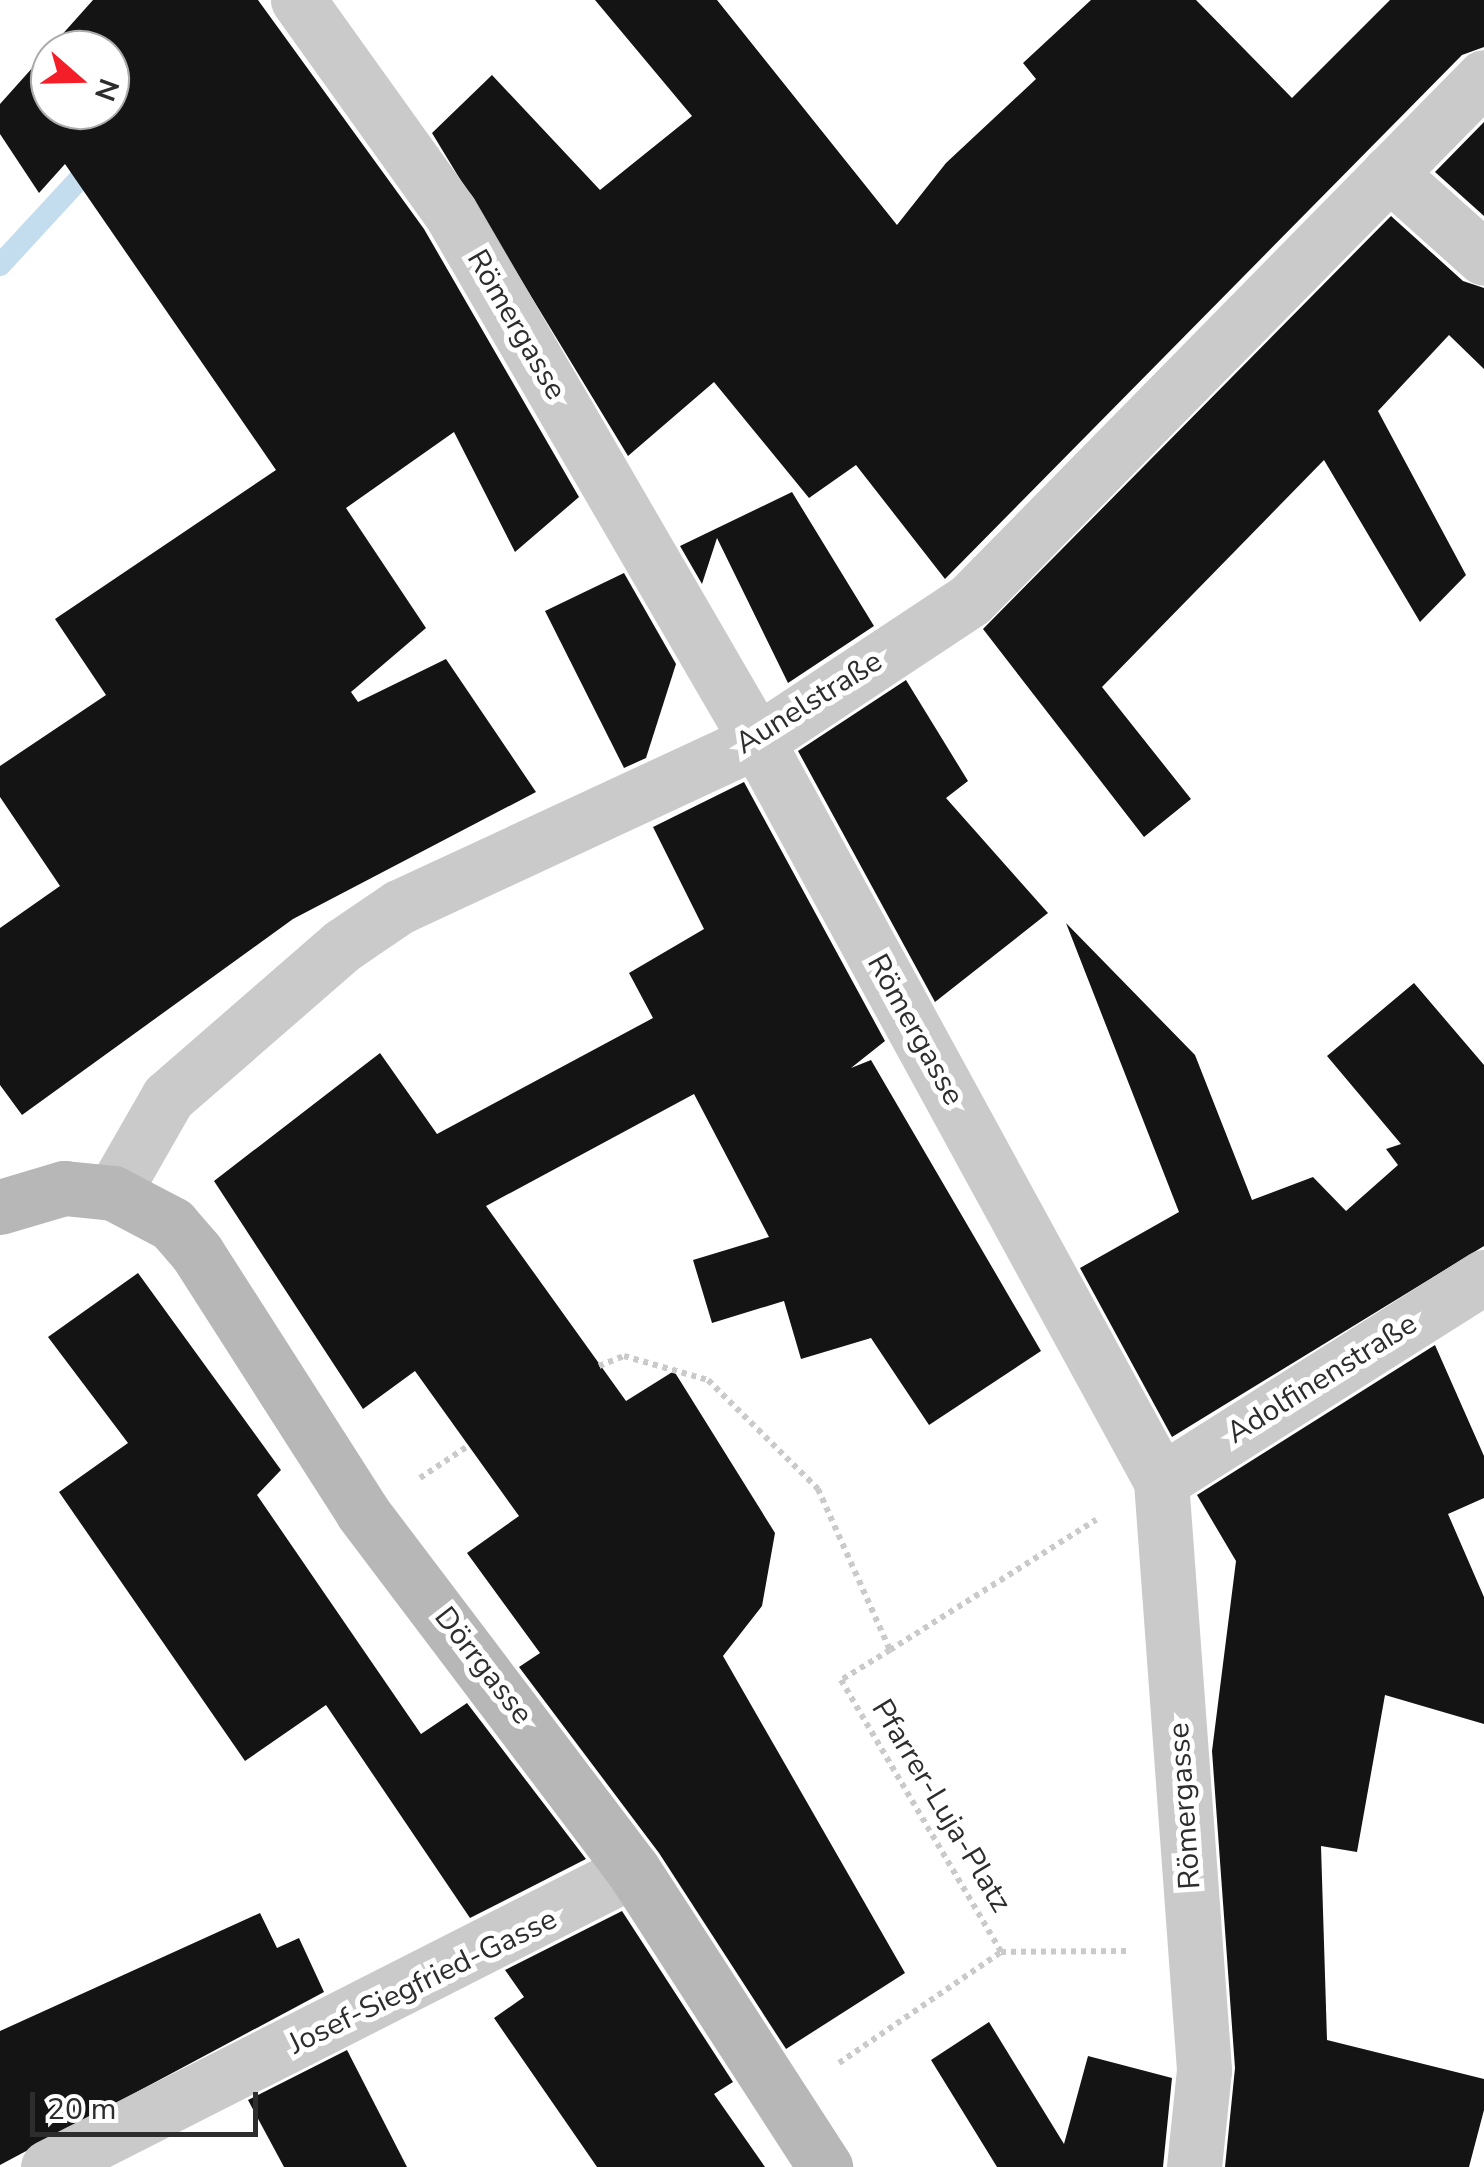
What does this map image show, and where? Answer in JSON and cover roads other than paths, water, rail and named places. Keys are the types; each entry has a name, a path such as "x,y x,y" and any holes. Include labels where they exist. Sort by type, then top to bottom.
{"street":[{"name":"Römergasse","path":"298,0 450,212 757,741 1160,1480 1204,2070 1194,2167"},
{"name":"Aunelstraße","path":"113,1194 168,1097 398,907 757,741 970,600 1484,77"},
{"path":"1389,173 1484,258"},
{"path":"0,1207 64,1188 113,1194"},
{"name":"Dörrgasse","path":"113,1194 172,1224 198,1253 363,1513 633,1870 826,2167"},
{"name":"Adolfinenstraße","path":"1160,1480 1484,1277"},
{"name":"Josef-Siegfried-Gasse","path":"48,2167 633,1870"}],"waterway":[{"path":"0,265 97,160"}]}
